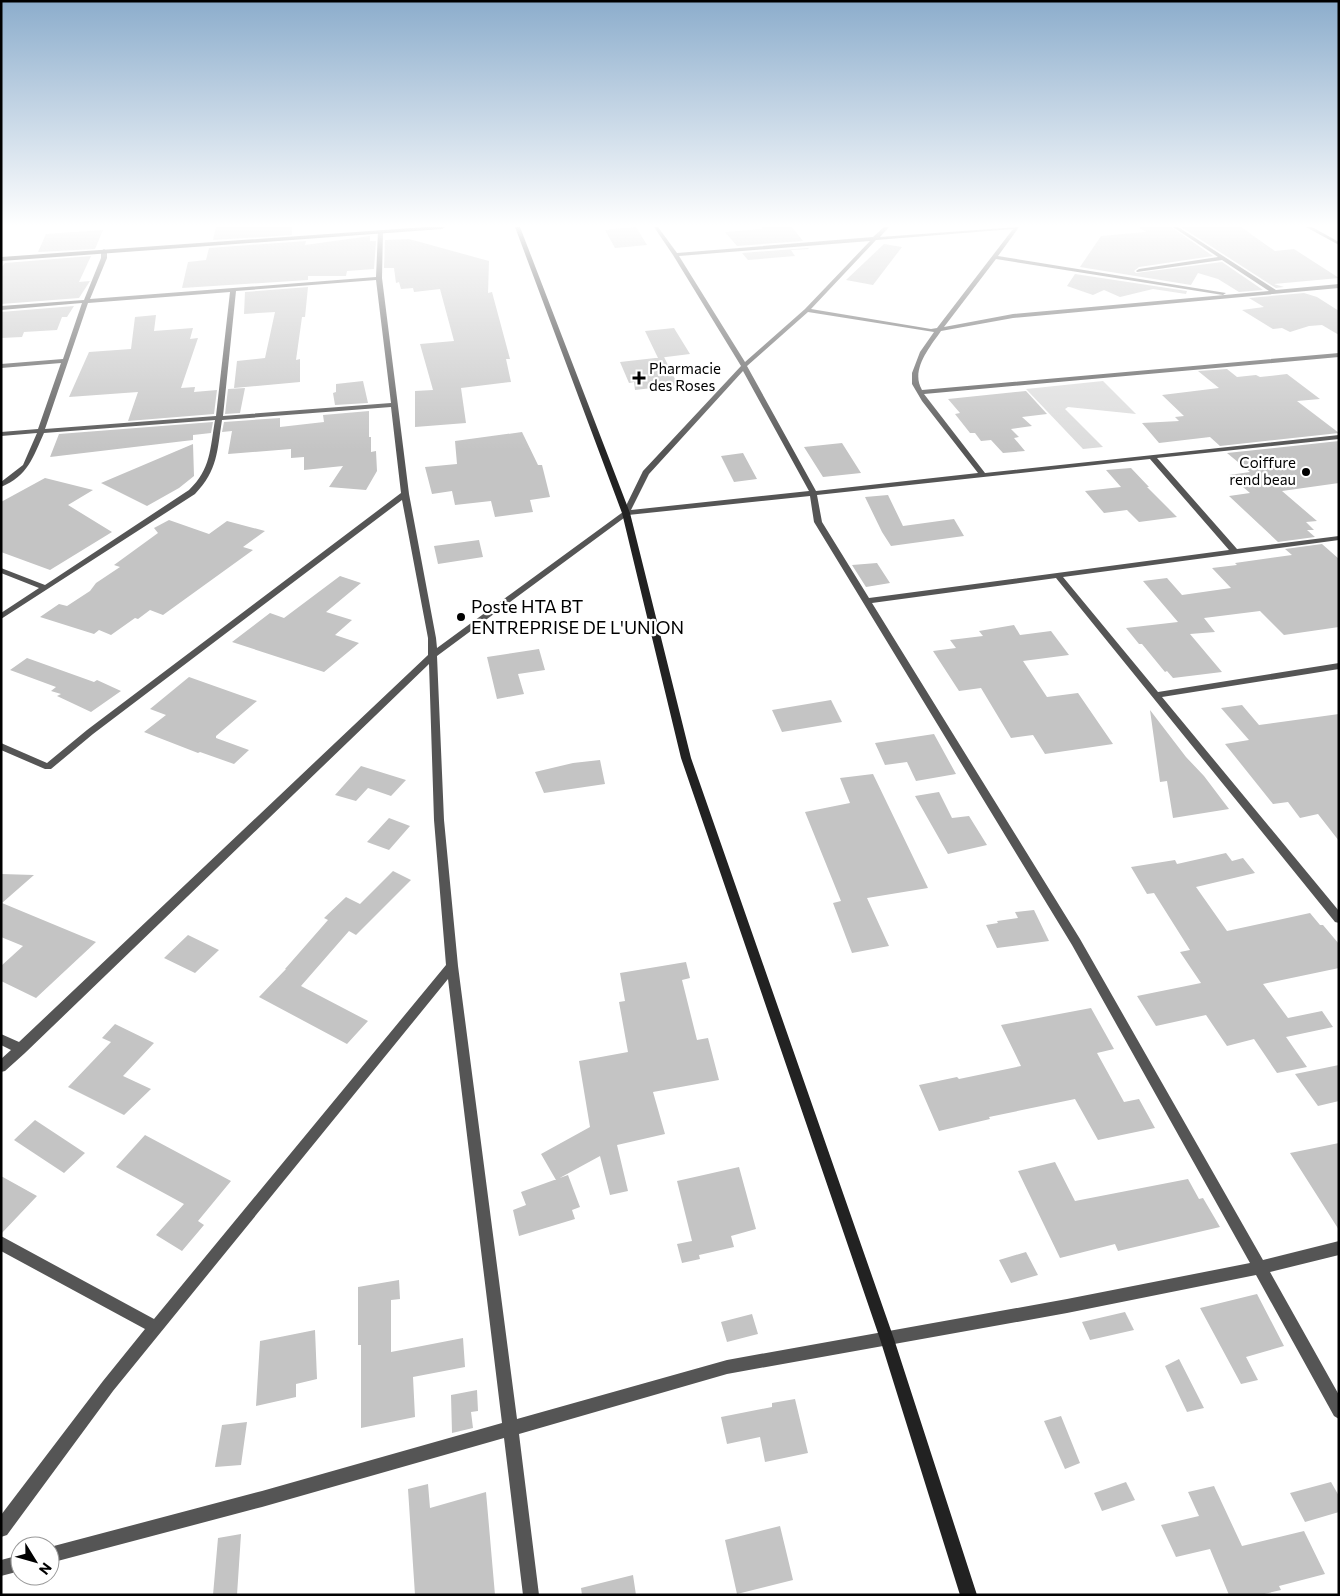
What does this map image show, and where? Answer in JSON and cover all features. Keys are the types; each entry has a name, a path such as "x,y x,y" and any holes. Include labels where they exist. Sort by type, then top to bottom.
{"street":[{"path":"1,308 80,301"},
{"path":"1,485 26,466 41,431 86,301"},
{"path":"1,618 192,492 203,481 210,468 219,418 232,301"},
{"path":"382,301 405,494 432,638 440,820 452,966 531,1595"},
{"path":"545,301 626,513 686,758 887,1339 969,1595"},
{"path":"704,301 744,366 813,492 818,522 1076,942 1227,1208 1258,1268 1339,1411"},
{"path":"1,1068 433,655 626,513 646,473 744,366 815,301"},
{"path":"960,301 923,352 915,373 915,384 919,392 982,474"},
{"path":"807,310 924,330 938,330 1012,316 1176,301"},
{"path":"919,392 1339,355"},
{"path":"1,366 66,361"},
{"path":"1,434 394,405"},
{"path":"626,513 1339,437"},
{"path":"1152,457 1234,551"},
{"path":"1,746 48,767 90,732 405,494"},
{"path":"868,601 1339,538"},
{"path":"1328,539 1339,548"},
{"path":"1,570 46,588"},
{"path":"1058,576 1339,919"},
{"path":"1155,695 1339,666"},
{"path":"1,1529 108,1386 155,1327 452,966"},
{"path":"1,1039 21,1049"},
{"path":"1,1243 155,1327"},
{"path":"60,1553 262,1499 727,1367 1067,1306 1258,1268 1339,1248"}],"shaded area":[{"path":"1103,381 1136,414 1068,407 1065,409 1103,447 1083,449 1026,389"}],"building":[{"path":"1,301 34,301 1,304"},
{"path":"245,301 307,301 305,317 302,317 296,360 300,359 300,382 234,388 237,361 265,358 275,312 244,314"},
{"path":"443,301 495,301 510,359 506,359 511,382 461,388 466,423 415,427 415,391 433,390 420,344 454,341"},
{"path":"1255,301 1324,301 1339,311 1339,335 1322,325 1309,326 1290,332 1282,328 1273,329 1242,310 1264,307"},
{"path":"74,306 67,317 62,317 57,330 24,332 22,337 1,338 1,312"},
{"path":"156,315 154,331 193,328 190,339 198,338 181,388 195,387 194,392 217,390 214,414 128,421 138,392 69,397 89,352 131,349 135,317"},
{"path":"674,328 690,354 658,358 645,331"},
{"path":"664,357 678,385 635,390 634,382 629,383 620,362"},
{"path":"1227,369 1237,377 1287,374 1320,399 1297,401 1339,433 1220,446 1210,437 1159,443 1142,423 1179,421 1175,417 1184,416 1162,395 1219,388 1198,371"},
{"path":"363,381 368,403 335,405 333,393 336,392 336,384"},
{"path":"245,388 240,413 225,414 228,389"},
{"path":"1026,391 1047,414 1022,417 1032,426 1011,429 1019,437 1014,438 1025,451 1003,453 991,440 981,441 975,433 970,433 955,414 960,413 948,399"},
{"path":"369,411 371,452 376,451 377,471 366,490 329,487 343,466 304,470 304,457 291,458 291,449 228,454 232,431 222,432 224,422 280,418 280,427 324,422 323,415"},
{"path":"213,422 211,433 193,435 193,440 50,457 59,434"},
{"path":"522,432 538,465 542,465 550,497 530,500 533,512 495,517 491,501 455,505 452,491 432,494 425,467 457,464 455,441"},
{"path":"1339,441 1339,483 1282,491 1317,521 1306,522 1314,530 1307,530 1315,537 1278,542 1229,496 1250,493 1229,475 1250,472 1227,453"},
{"path":"842,443 861,473 823,477 804,447"},
{"path":"193,444 194,476 179,488 147,506 101,483"},
{"path":"743,453 757,479 734,482 721,456"},
{"path":"1131,468 1177,517 1139,522 1127,510 1104,513 1085,491 1121,487 1106,470"},
{"path":"45,478 93,490 68,505 112,532 50,570 1,552 1,502"},
{"path":"888,495 903,526 954,519 964,536 891,546 865,497"},
{"path":"169,520 209,534 227,521 265,531 243,547 253,550 163,615 150,610 111,635 99,630 94,634 40,617 59,604 67,606 90,591 96,583 120,567 114,565 158,533 154,528"},
{"path":"479,540 483,557 438,564 434,546"},
{"path":"1322,544 1339,559 1339,627 1284,635 1260,611 1204,618 1215,632 1190,634 1222,672 1173,678 1167,671 1165,672 1126,628 1178,622 1143,581 1167,578 1182,595 1231,588 1212,568 1292,555 1285,549"},
{"path":"877,563 890,583 866,587 852,565"},
{"path":"340,576 361,583 326,612 352,620 335,635 359,643 324,672 232,642 270,613 284,618"},
{"path":"1014,625 1020,635 1051,631 1069,655 1023,661 1047,697 1078,693 1113,744 1045,754 1033,735 1011,738 981,688 959,691 933,651 956,648 950,640 983,636 979,631"},
{"path":"539,649 545,670 518,674 524,694 497,699 487,657"},
{"path":"27,658 94,682 97,680 121,691 91,712 57,696 61,694 51,691 56,687 10,670"},
{"path":"189,677 257,701 216,736 216,738 249,750 234,764 200,752 198,753 144,732 166,715 150,709"},
{"path":"831,700 842,722 782,732 772,710"},
{"path":"1242,705 1259,725 1339,714 1339,841 1318,814 1300,818 1288,802 1273,804 1225,744 1249,740 1221,708"},
{"path":"1150,710 1229,809 1173,818 1167,781 1160,782"},
{"path":"934,734 956,774 916,781 907,762 885,765 875,743"},
{"path":"600,760 605,784 544,793 535,772 573,763"},
{"path":"361,766 406,780 391,796 368,788 356,801 335,795"},
{"path":"873,774 928,888 867,898 889,946 852,953 833,903 841,901 805,812 850,803 840,778"},
{"path":"939,792 952,818 969,816 987,845 948,854 915,796"},
{"path":"389,818 410,826 389,850 367,842"},
{"path":"1226,853 1232,861 1243,858 1255,873 1196,887 1227,931 1310,913 1339,944 1339,968 1263,984 1288,1018 1322,1011 1333,1027 1286,1037 1307,1067 1277,1073 1254,1039 1227,1046 1206,1015 1156,1026 1137,996 1201,983 1180,952 1190,950 1154,893 1147,894 1131,867 1175,860 1177,864"},
{"path":"393,871 411,880 356,935 349,931 301,986 368,1021 347,1044 259,997 328,920 324,918 346,897 360,904"},
{"path":"1,874 34,875 2,903 96,942 36,998 1,981 1,966 23,946 1,937"},
{"path":"1034,910 1049,941 997,948 986,925 998,923 997,921 1018,918 1015,912"},
{"path":"188,935 219,950 195,973 164,958"},
{"path":"686,962 690,978 682,980 697,1040 708,1038 719,1080 653,1092 665,1134 617,1145 628,1191 610,1195 600,1156 556,1180 541,1154 590,1127 579,1061 628,1052 619,1002 625,1001 620,973"},
{"path":"1091,1008 1114,1049 1097,1053 1124,1102 1139,1099 1155,1128 1098,1140 1075,1099 989,1117 990,1119 939,1131 919,1085 1021,1066 1001,1025"},
{"path":"115,1024 154,1043 123,1076 151,1089 124,1115 68,1087 111,1042 102,1038"},
{"path":"1339,1065 1339,1101 1318,1106 1295,1074"},
{"path":"35,1120 85,1153 64,1173 14,1140"},
{"path":"145,1135 231,1181 198,1221 204,1225 182,1251 156,1235 184,1204 116,1167"},
{"path":"1339,1143 1339,1230 1290,1153"},
{"path":"1055,1162 1075,1201 1188,1179 1199,1199 1203,1198 1220,1227 1118,1251 1115,1244 1060,1258 1018,1171"},
{"path":"739,1167 756,1229 731,1236 734,1247 699,1255 700,1259 682,1263 677,1244 692,1241 677,1181"},
{"path":"568,1175 580,1207 572,1210 575,1219 519,1236 513,1210 526,1205 521,1192"},
{"path":"1,1176 37,1196 1,1234"},
{"path":"1026,1252 1038,1275 1011,1283 999,1260"},
{"path":"399,1280 400,1299 391,1300 391,1352 463,1338 465,1367 413,1377 415,1417 361,1428 361,1345 358,1345 358,1287"},
{"path":"1257,1294 1284,1346 1246,1357 1258,1380 1241,1384 1200,1308"},
{"path":"1125,1312 1134,1330 1090,1340 1082,1322"},
{"path":"752,1314 758,1334 727,1342 721,1322"},
{"path":"315,1330 317,1379 296,1384 296,1397 256,1406 260,1341"},
{"path":"1179,1359 1204,1408 1187,1412 1165,1366"},
{"path":"477,1390 478,1411 471,1412 473,1428 452,1433 451,1395"},
{"path":"795,1399 808,1453 765,1462 760,1437 727,1444 721,1417 772,1407 772,1403"},
{"path":"1061,1416 1080,1463 1065,1469 1044,1421"},
{"path":"247,1422 241,1465 215,1467 222,1425"},
{"path":"1126,1482 1135,1500 1102,1511 1094,1493"},
{"path":"1331,1482 1339,1496 1339,1512 1305,1522 1290,1493"},
{"path":"428,1484 430,1508 486,1492 495,1595 415,1595 408,1489"},
{"path":"1214,1486 1242,1546 1304,1531 1325,1574 1279,1586 1281,1590 1260,1595 1229,1595 1210,1549 1176,1557 1161,1525 1199,1516 1188,1492"},
{"path":"780,1526 793,1580 737,1594 725,1540"},
{"path":"241,1534 237,1595 213,1595 218,1538"},
{"path":"633,1575 636,1595 582,1595 581,1588"}],"place":[{"name":"Pharmacie des Roses","path":"639,378"},
{"name":"Coiffure rend beau","path":"1306,472"},
{"name":"Poste HTA BT ENTREPRISE DE L'UNION","path":"461,617"}]}
